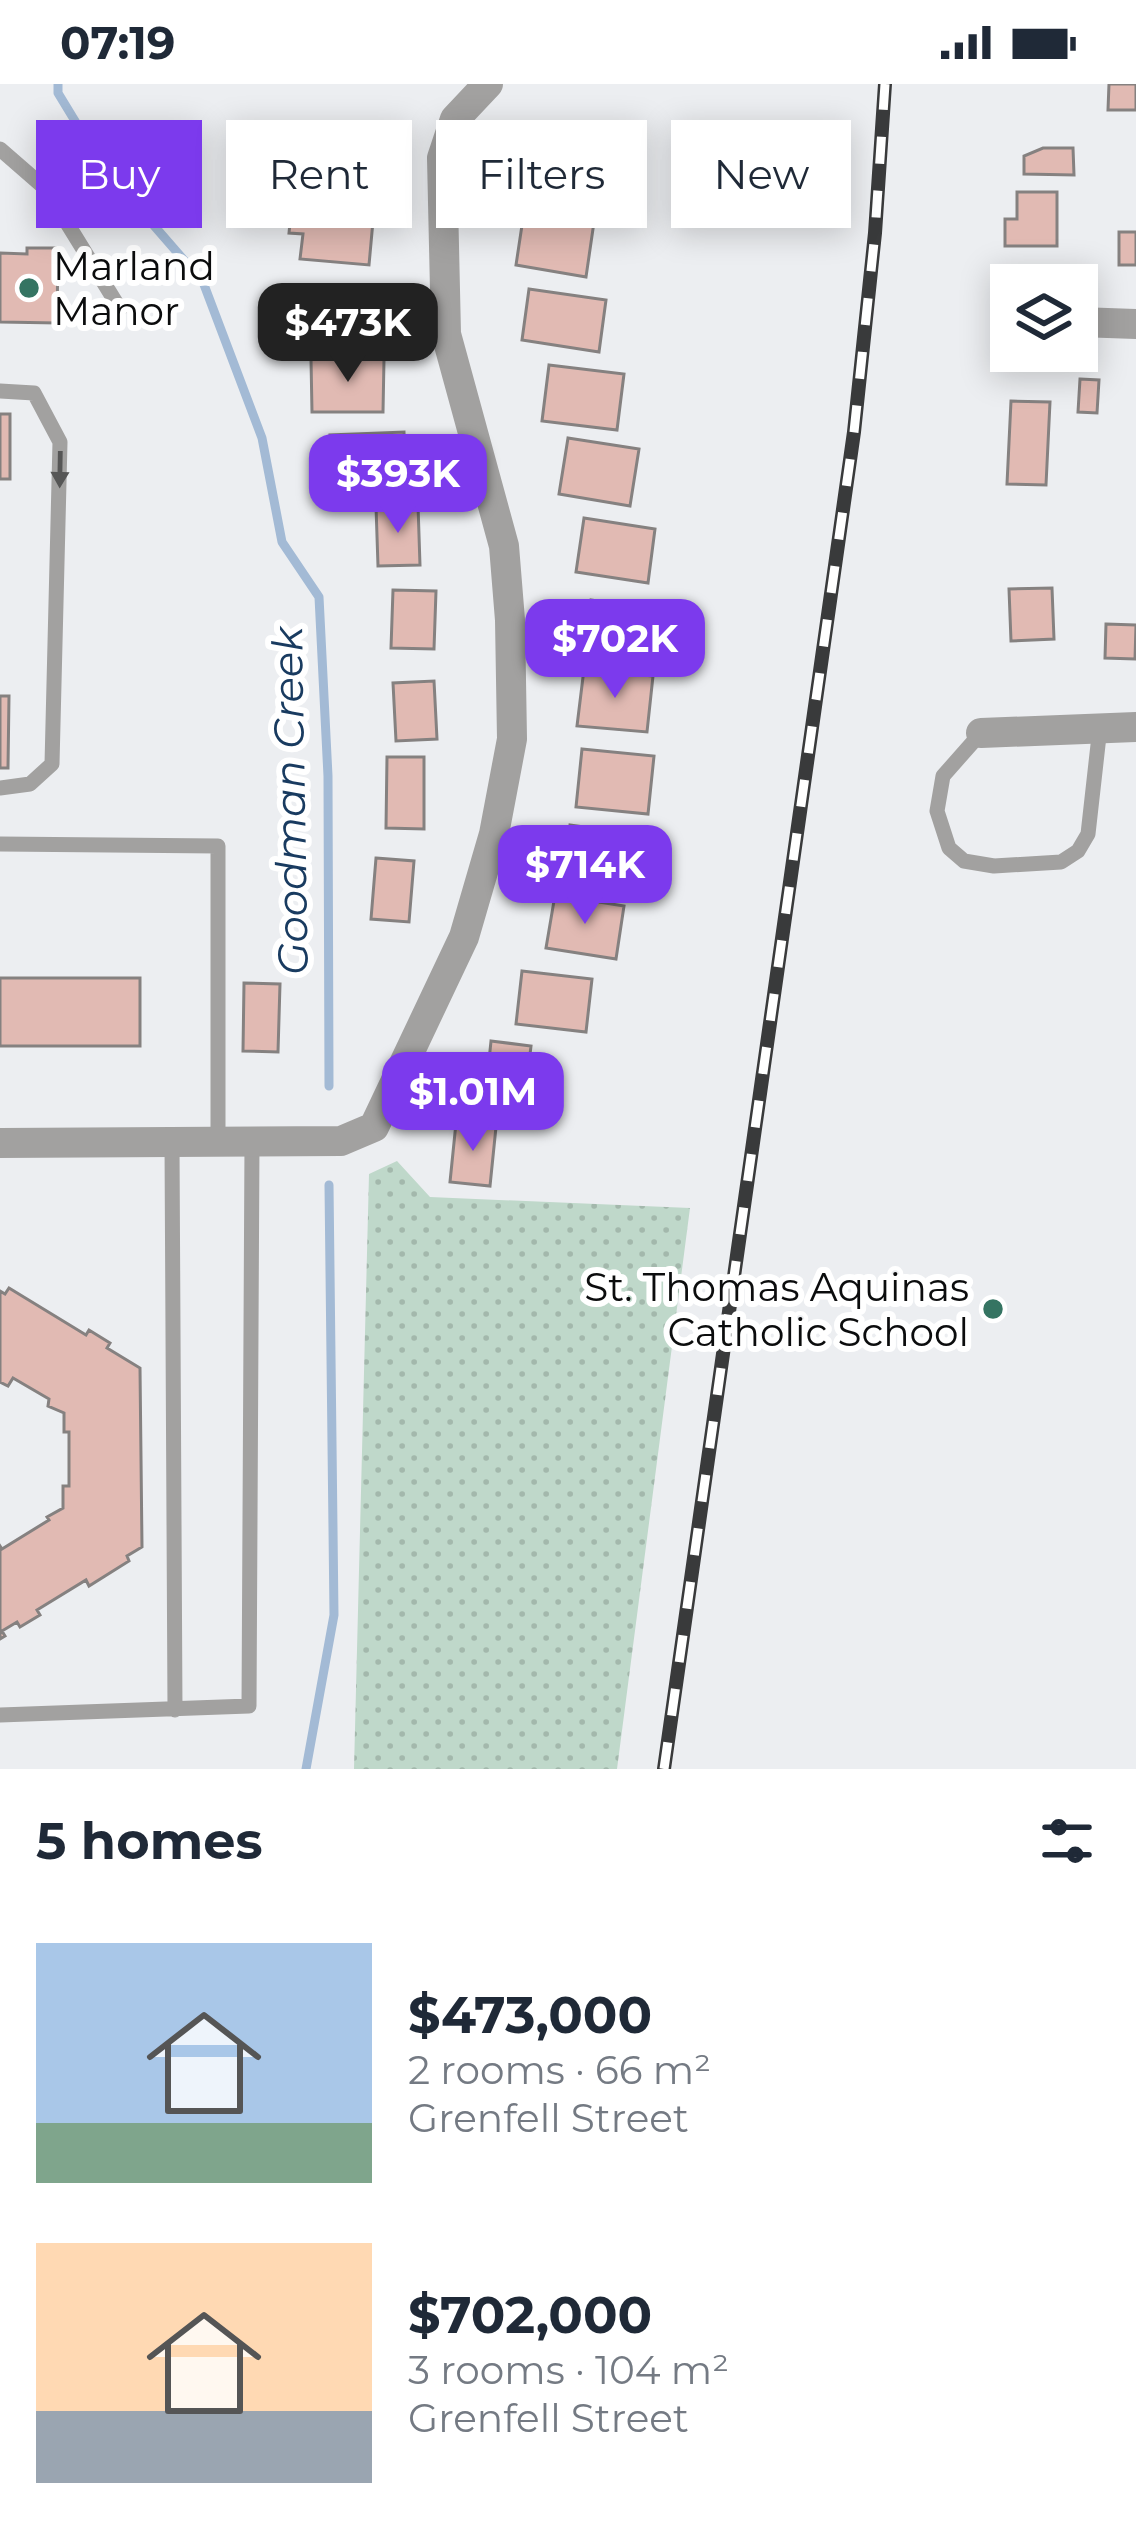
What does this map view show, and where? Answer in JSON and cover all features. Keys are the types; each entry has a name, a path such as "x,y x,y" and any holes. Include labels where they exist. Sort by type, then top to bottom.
{"street":[{"path":"0,1143 341,1141 374,1127 464,938 494,834 512,739 510,620 504,546 446,334 442,158 454,118 488,84"},
{"path":"1098,323 1136,324"},
{"path":"981,733 1136,727"}],"lane":[{"path":"0,149 46,189 120,309"},
{"path":"0,391 34,393 60,442 52,764 30,784 0,788"},
{"path":"981,733 943,776 937,811 949,848 964,861 994,866 1061,862 1078,851 1088,834 1100,727"},
{"path":"0,844 218,846 218,1142"},
{"path":"0,1715 249,1706 252,1142"},
{"path":"172,1143 176,1709"}],"green space":[{"path":"397,1161 430,1197 690,1208 617,1769 354,1769 369,1174"}],"building":[{"path":"1109,84 1136,84 1136,110 1108,110"},
{"path":"1043,148 1073,148 1074,175 1024,174 1024,156"},
{"path":"1017,192 1057,192 1057,246 1005,246 1005,219 1017,219"},
{"path":"290,228 372,228 369,265 300,259 303,234 289,233"},
{"path":"522,228 593,228 586,277 516,265"},
{"path":"1119,232 1136,232 1136,265 1119,265"},
{"name":"Marland Manor","path":"27,248 58,248 57,323 0,322 0,253 27,254"},
{"path":"369,286 371,332 326,335 323,289"},
{"path":"529,289 606,300 599,352 522,340"},
{"path":"311,359 384,359 383,412 312,412"},
{"path":"549,365 624,374 617,430 542,421"},
{"path":"1080,379 1099,380 1097,413 1078,412"},
{"path":"1011,401 1050,402 1046,485 1007,484"},
{"path":"0,414 10,414 10,479 0,479"},
{"path":"404,432 406,488 332,491 330,435"},
{"path":"568,438 639,449 630,506 559,494"},
{"path":"418,505 420,565 378,566 376,506"},
{"path":"584,518 655,529 648,583 576,572"},
{"path":"1052,588 1054,639 1011,641 1009,589"},
{"path":"393,590 436,591 434,649 391,648"},
{"path":"591,600 639,607 632,651 584,645"},
{"path":"1106,624 1136,625 1135,659 1105,658"},
{"path":"584,669 653,676 647,732 577,726"},
{"path":"434,681 437,739 396,741 393,683"},
{"path":"0,696 9,696 8,768 0,768"},
{"path":"582,749 654,756 648,814 576,807"},
{"path":"387,757 424,757 424,829 386,828"},
{"path":"570,825 640,835 633,887 563,877"},
{"path":"376,858 414,861 409,922 371,919"},
{"path":"555,895 624,906 616,959 546,948"},
{"path":"522,971 592,979 586,1032 516,1024"},
{"path":"0,978 140,978 140,1046 0,1046"},
{"path":"244,983 280,984 278,1052 243,1051"},
{"path":"491,1041 531,1046 524,1104 485,1100"},
{"path":"456,1123 496,1127 490,1186 450,1182"},
{"path":"9,1288 86,1335 89,1330 110,1343 107,1348 140,1368 142,1547 89,1586 86,1580 37,1610 40,1615 2,1631 5,1636 0,1639 0,1546 2,1549 63,1508 63,1486 69,1486 69,1432 64,1432 64,1413 13,1378 8,1386 0,1382 0,1291 5,1294"}],"waterway":[{"name":"Goodman Creek","path":"58,84 58,93 103,167 203,282 262,438 282,542 319,597 328,776 329,1086"},
{"name":"Goodman Creek","path":"306,1769 334,1615 329,1185"}],"railway":[{"path":"664,1769 854,432 885,84"}],"place":[{"name":"Marland Manor","path":"29,288"},
{"name":"St. Thomas Aquinas Catholic School","path":"993,1309"}]}
